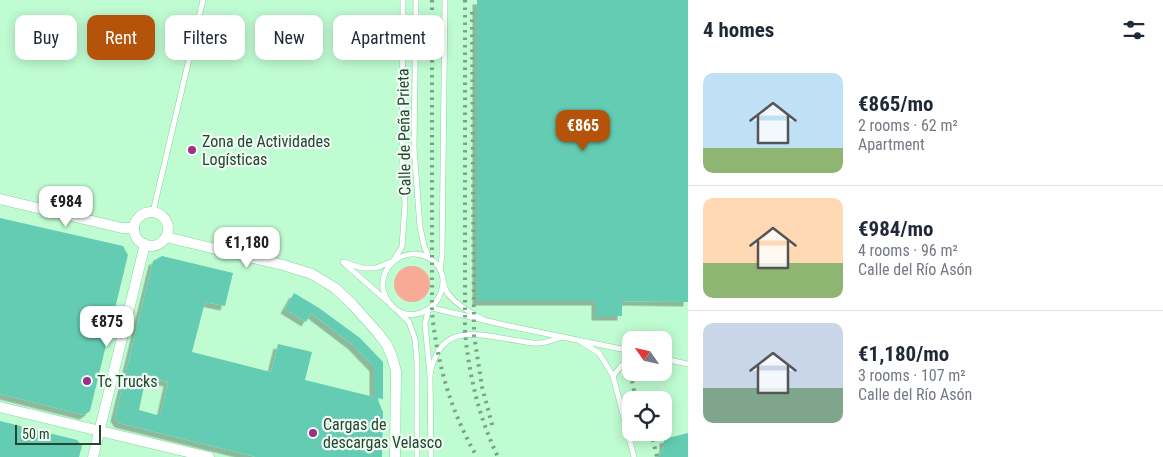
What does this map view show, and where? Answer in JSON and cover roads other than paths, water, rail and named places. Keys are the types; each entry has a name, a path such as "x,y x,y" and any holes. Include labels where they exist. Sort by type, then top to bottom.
{"street":[{"path":"0,199 122,228 134,228"},
{"path":"153,212 160,214 165,220 168,231 166,237 153,245 145,244 137,237 134,228 137,220 142,215 153,212"},
{"path":"166,237 297,269 318,277 335,288 369,322 387,345 392,357 396,371 395,457"},
{"path":"93,457 145,244"},
{"path":"0,407 209,457"}],"lane":[{"path":"153,212 203,0"},
{"name":"Calle de Peña Prieta","path":"393,261 402,247 405,204 402,166 403,0"},
{"name":"Calle de Peña Prieta","path":"416,0 416,15"},
{"path":"444,0 444,15"},
{"name":"Calle de Peña Prieta","path":"415,60 414,148 420,227 424,246 430,258"},
{"path":"440,270 442,256 444,60"},
{"path":"417,457 417,362 414,339 409,322 343,262 366,268 376,268 407,254 422,255 430,258 440,270 450,296 464,308 482,319"},
{"path":"392,305 384,291 383,283 384,275 393,261"},
{"path":"430,457 430,375 425,324 427,314 442,292 443,279"},
{"path":"397,310 414,314 436,307 482,319 622,349"},
{"path":"430,375 440,348 455,336 469,334 539,343 564,336"},
{"path":"574,338 599,353 613,376 634,457"},
{"path":"672,361 688,364"},
{"path":"613,376 622,365"}],"railway":[{"path":"432,0 432,312 437,350 447,387 460,423 477,457"},
{"path":"465,0 465,332 469,364 480,412 498,457"},
{"path":"472,12 474,335 482,387 493,428"},
{"path":"632,381 634,391"},
{"path":"653,441 657,457"}],"place":[{"name":"Zona de Actividades Logísticas","path":"192,150"},
{"name":"Tc Trucks","path":"87,381"},
{"name":"Cargas de descargas Velasco","path":"313,433"}]}
